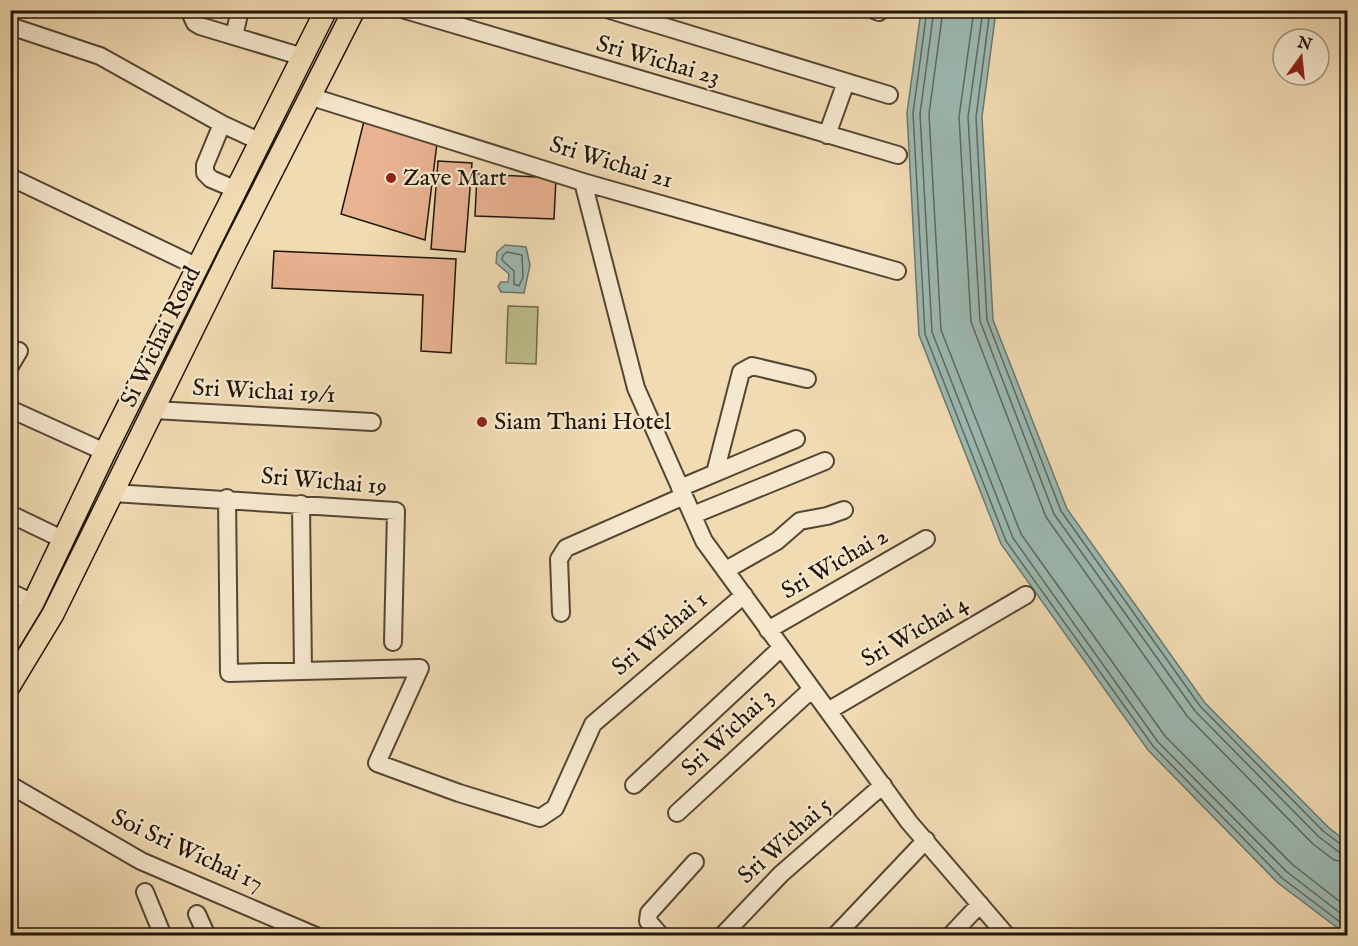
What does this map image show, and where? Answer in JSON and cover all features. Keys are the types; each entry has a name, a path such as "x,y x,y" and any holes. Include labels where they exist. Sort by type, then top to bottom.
{"main road":[{"name":"Si Wichai Road","path":"10,641 33,603 105,452 326,10"},
{"name":"Si Wichai Road","path":"10,685 53,614 229,256 312,97 354,10"},
{"path":"208,247 209,259 213,262 219,263 229,256"},
{"path":"161,343 169,338 177,339 182,345 182,354"}],"street":[{"path":"189,10 195,23 303,57"},
{"path":"234,36 240,10"},
{"name":"Sri Wichai 23","path":"405,10 898,155"},
{"path":"610,10 889,95"},
{"path":"10,26 100,56 222,124 261,142"},
{"path":"828,135 846,82"},
{"name":"Sri Wichai 21","path":"312,97 583,182 897,271"},
{"path":"222,124 205,165 205,173 211,179 237,190"},
{"path":"10,177 198,267"},
{"path":"583,182 636,388 704,541 883,785 1007,936"},
{"path":"715,473 741,372 752,366 807,379"},
{"path":"10,409 105,452"},
{"name":"Sri Wichai 19/1","path":"154,410 372,422"},
{"path":"561,613 559,559 566,548 682,492 715,473 796,439"},
{"path":"693,515 825,461"},
{"name":"Sri Wichai 19","path":"113,493 227,498 396,511 393,642"},
{"name":"Sri Wichai 19","path":"227,498 229,673 303,671"},
{"path":"301,504 303,671"},
{"path":"726,570 777,541 800,521 844,510"},
{"path":"10,514 63,539"},
{"name":"Sri Wichai 2","path":"768,630 926,539"},
{"path":"10,592 33,603"},
{"name":"Sri Wichai 4","path":"828,711 1026,594"},
{"name":"Sri Wichai 1","path":"303,671 420,668 377,763 459,793 540,818 555,808 589,732 608,710 744,595"},
{"path":"634,785 782,648"},
{"name":"Sri Wichai 3","path":"677,813 812,689"},
{"name":"Soi Sri Wichai 17","path":"10,785 141,861 315,936"},
{"name":"Sri Wichai 5","path":"722,936 781,874 883,785"},
{"path":"835,936 926,840"},
{"path":"661,936 648,921 649,913 694,862"},
{"path":"145,892 163,936"},
{"path":"950,936 980,904"},
{"path":"197,914 207,936"}],"green space":[{"path":"508,306 538,307 536,364 506,363"}],"water":[{"path":"921,11 996,11 982,117 993,320 1067,509 1205,703 1328,827 1347,842 1347,935 1278,883 1148,750 1001,544 919,335 907,113"},
{"path":"505,245 526,247 530,265 524,293 501,292 498,286 501,282 508,282 509,274 496,263 497,252"}],"building":[{"name":"Zave Mart","path":"364,121 437,143 425,240 341,214"},
{"path":"438,161 472,163 465,252 431,249"},
{"path":"477,174 556,178 554,219 475,216"},
{"path":"274,251 456,259 451,353 421,351 423,295 272,288"}],"place":[{"name":"Zave Mart","path":"391,178"},
{"name":"Siam Thani Hotel","path":"482,422"}]}
